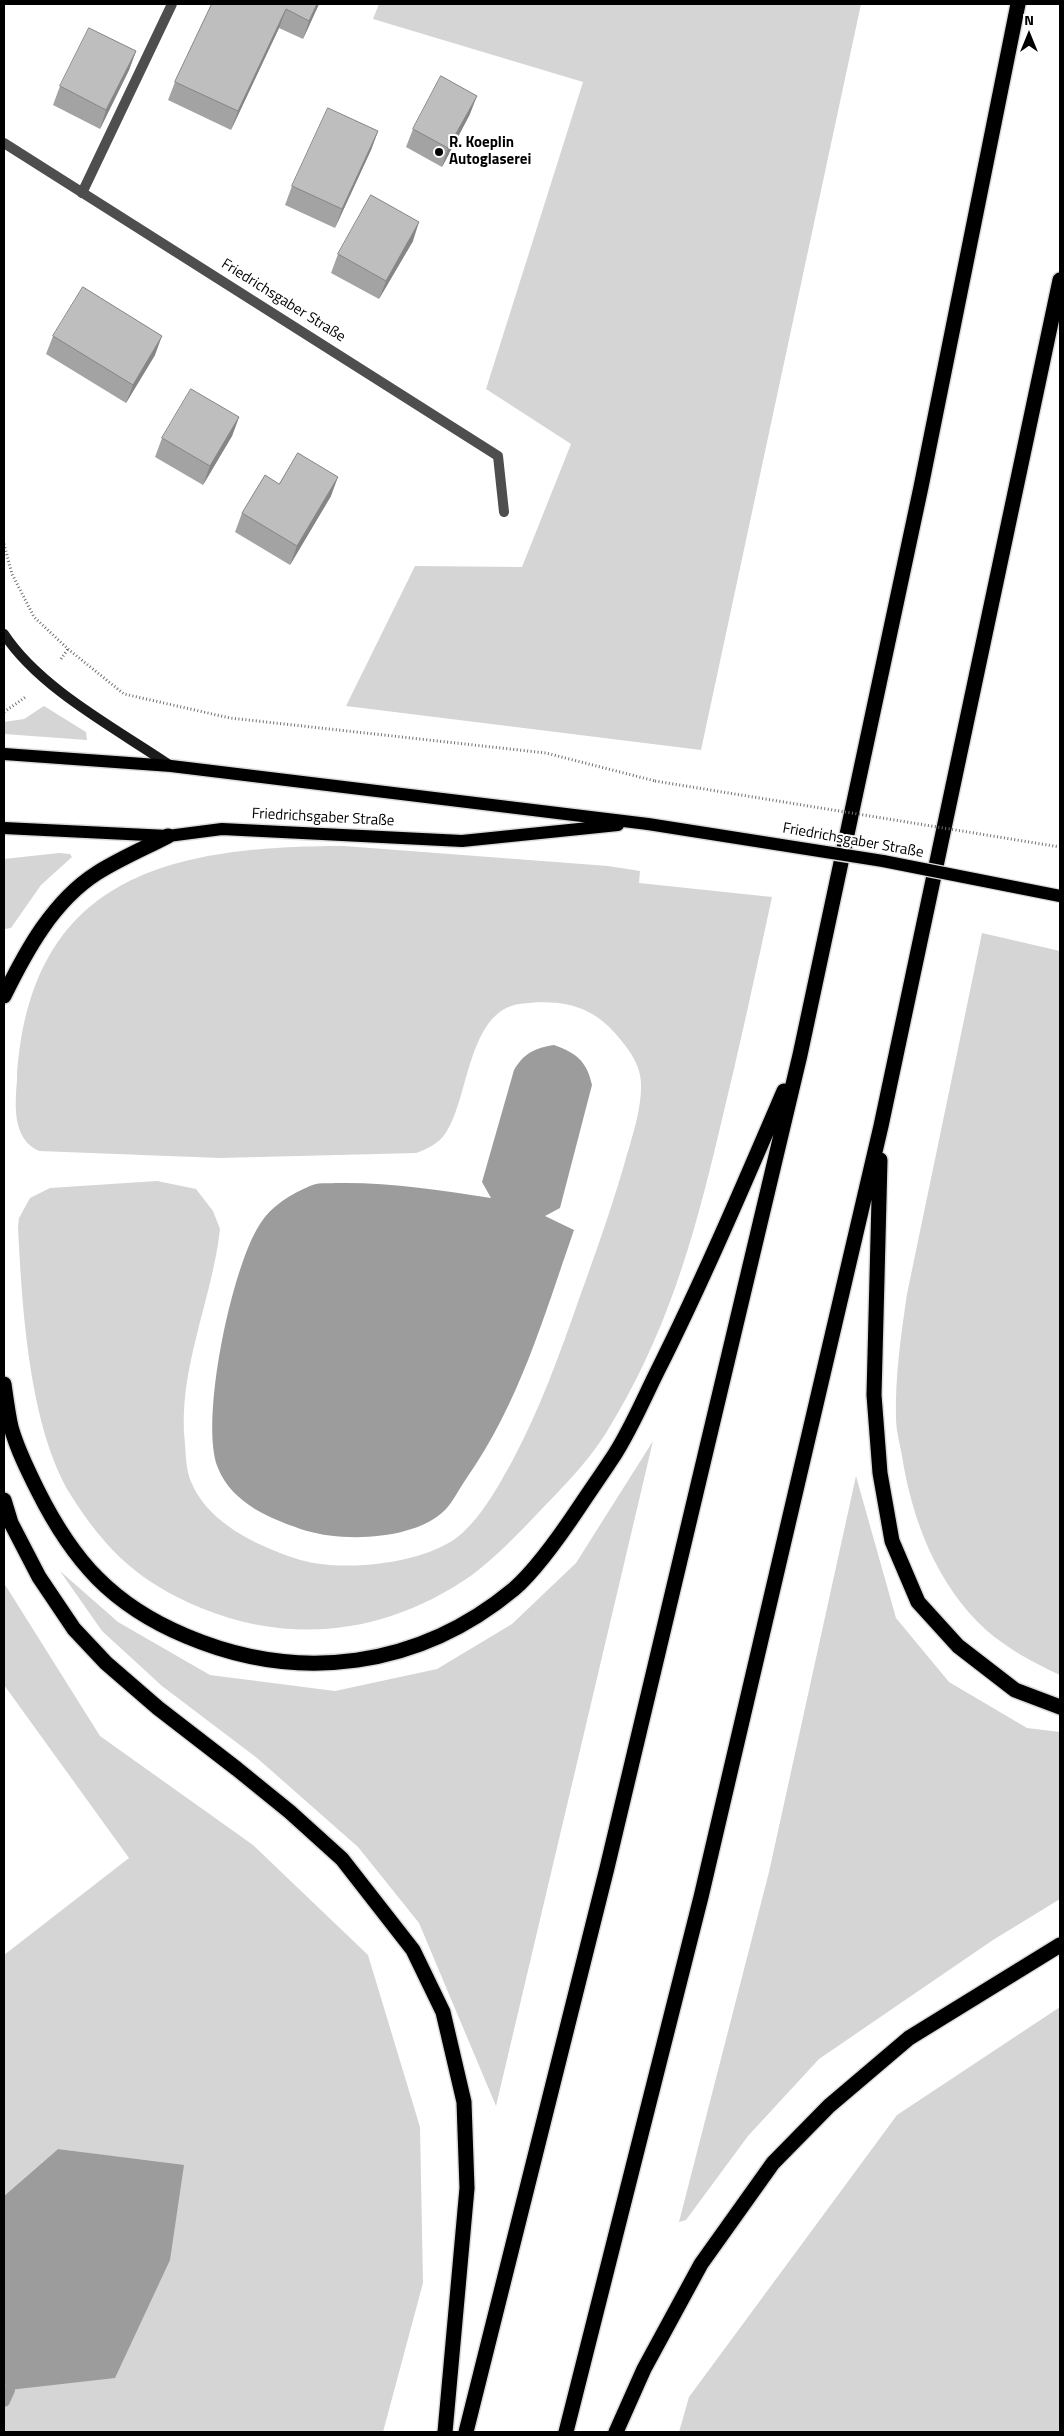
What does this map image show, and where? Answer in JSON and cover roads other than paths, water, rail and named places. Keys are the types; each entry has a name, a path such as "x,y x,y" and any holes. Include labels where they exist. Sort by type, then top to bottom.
{"highway":[{"path":"466,2432 609,1858 800,1055 921,487 1018,4"},
{"path":"566,2432 703,1887 881,1126 1060,280"},
{"path":"4,996 24,956 60,904 96,873 168,836"},
{"path":"4,1384 11,1427 27,1470 54,1523 80,1561 114,1594 164,1627 210,1646 264,1661 305,1665 358,1661 408,1650 467,1621 516,1588 562,1532 617,1452 697,1293 800,1055"},
{"path":"881,1126 874,1394 880,1473 892,1541 918,1602 958,1646 1015,1690 1060,1707"},
{"path":"4,1500 11,1523 39,1577 74,1629 106,1663 158,1708 238,1768 342,1859 413,1950 443,2012 464,2102 467,2188 445,2432"},
{"path":"616,2432 644,2369 701,2264 773,2163 829,2106 909,2038 1060,1946"}],"main road":[{"name":"Friedrichsgaber Straße","path":"4,634 13,647 46,682 171,766"},
{"name":"Friedrichsgaber Straße","path":"4,754 171,766 644,823 883,861 1060,896"},
{"name":"Friedrichsgaber Straße","path":"4,828 168,836 222,829 462,841 644,823"}],"street":[{"path":"82,193 172,4"},
{"name":"Friedrichsgaber Straße","path":"4,143 498,456 504,512"}],"waterway":[{"path":"4,2401 9,2390"}],"place":[{"name":"R. Koeplin Autoglaserei","path":"439,152"}]}
